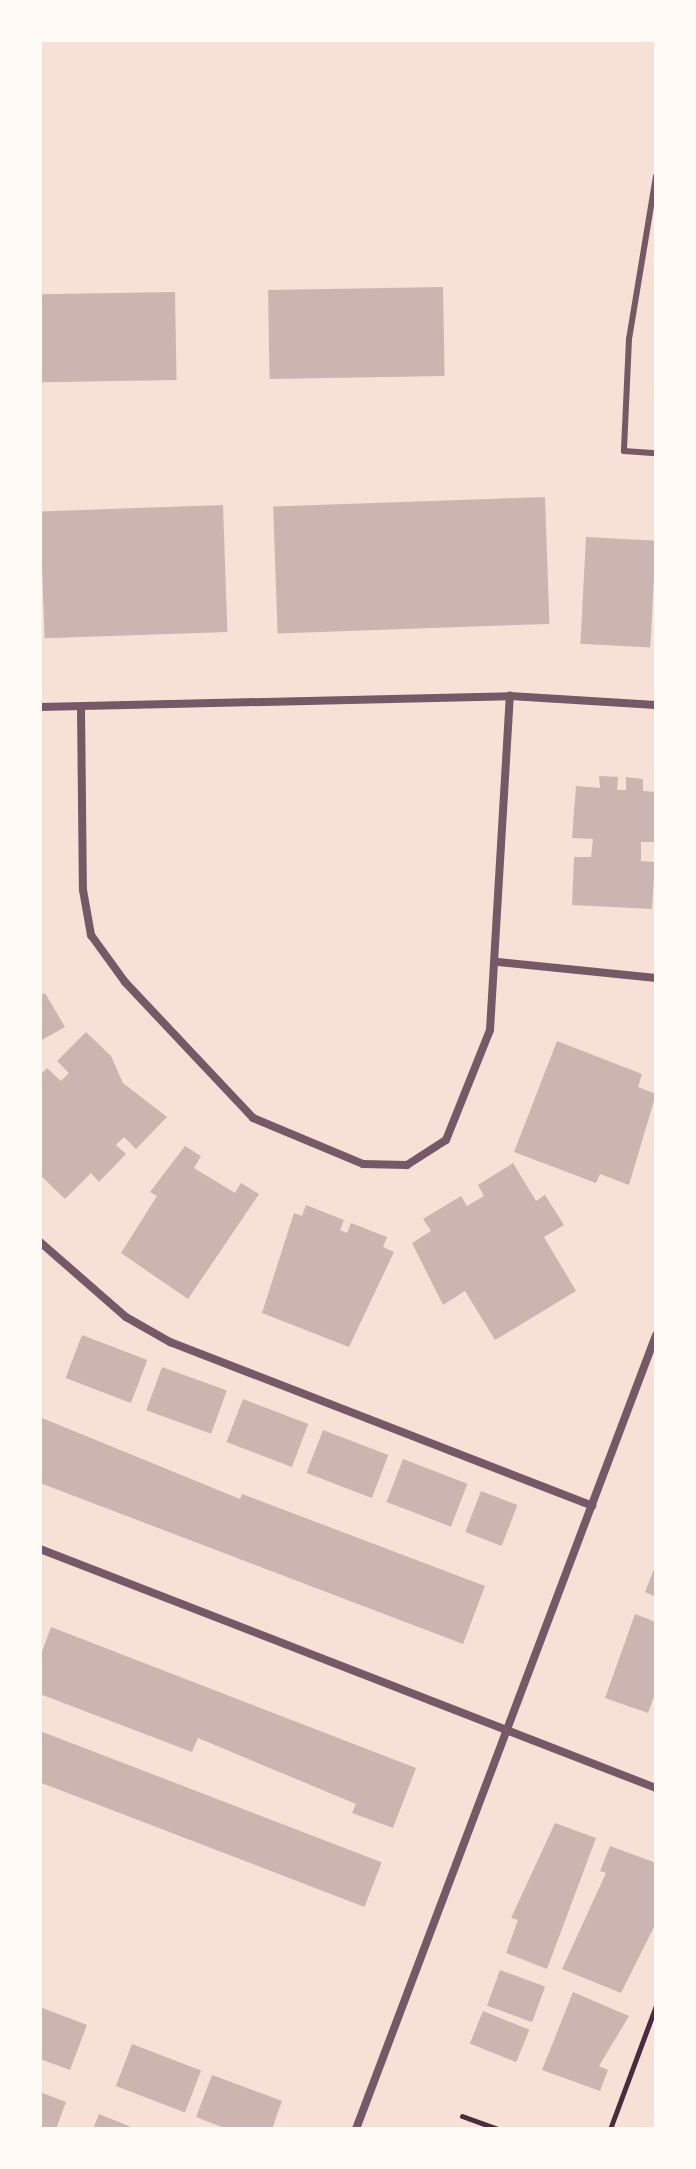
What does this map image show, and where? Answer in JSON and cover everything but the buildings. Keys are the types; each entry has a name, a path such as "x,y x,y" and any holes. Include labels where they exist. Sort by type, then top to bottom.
{"street":[{"path":"81,707 83,890 91,935 125,982 253,1118 363,1164 407,1165 446,1140 490,1030 498,962 510,696"},
{"path":"40,707 510,696 656,705"},
{"path":"498,962 656,978"},
{"path":"40,1242 126,1317 170,1342 592,1506"},
{"path":"356,2129 656,1335"},
{"path":"40,1549 656,1788"}],"lane":[{"path":"656,176 629,339 624,451 656,453"}],"path":[{"path":"610,2129 656,2005"},
{"path":"462,2116 497,2129"}]}
